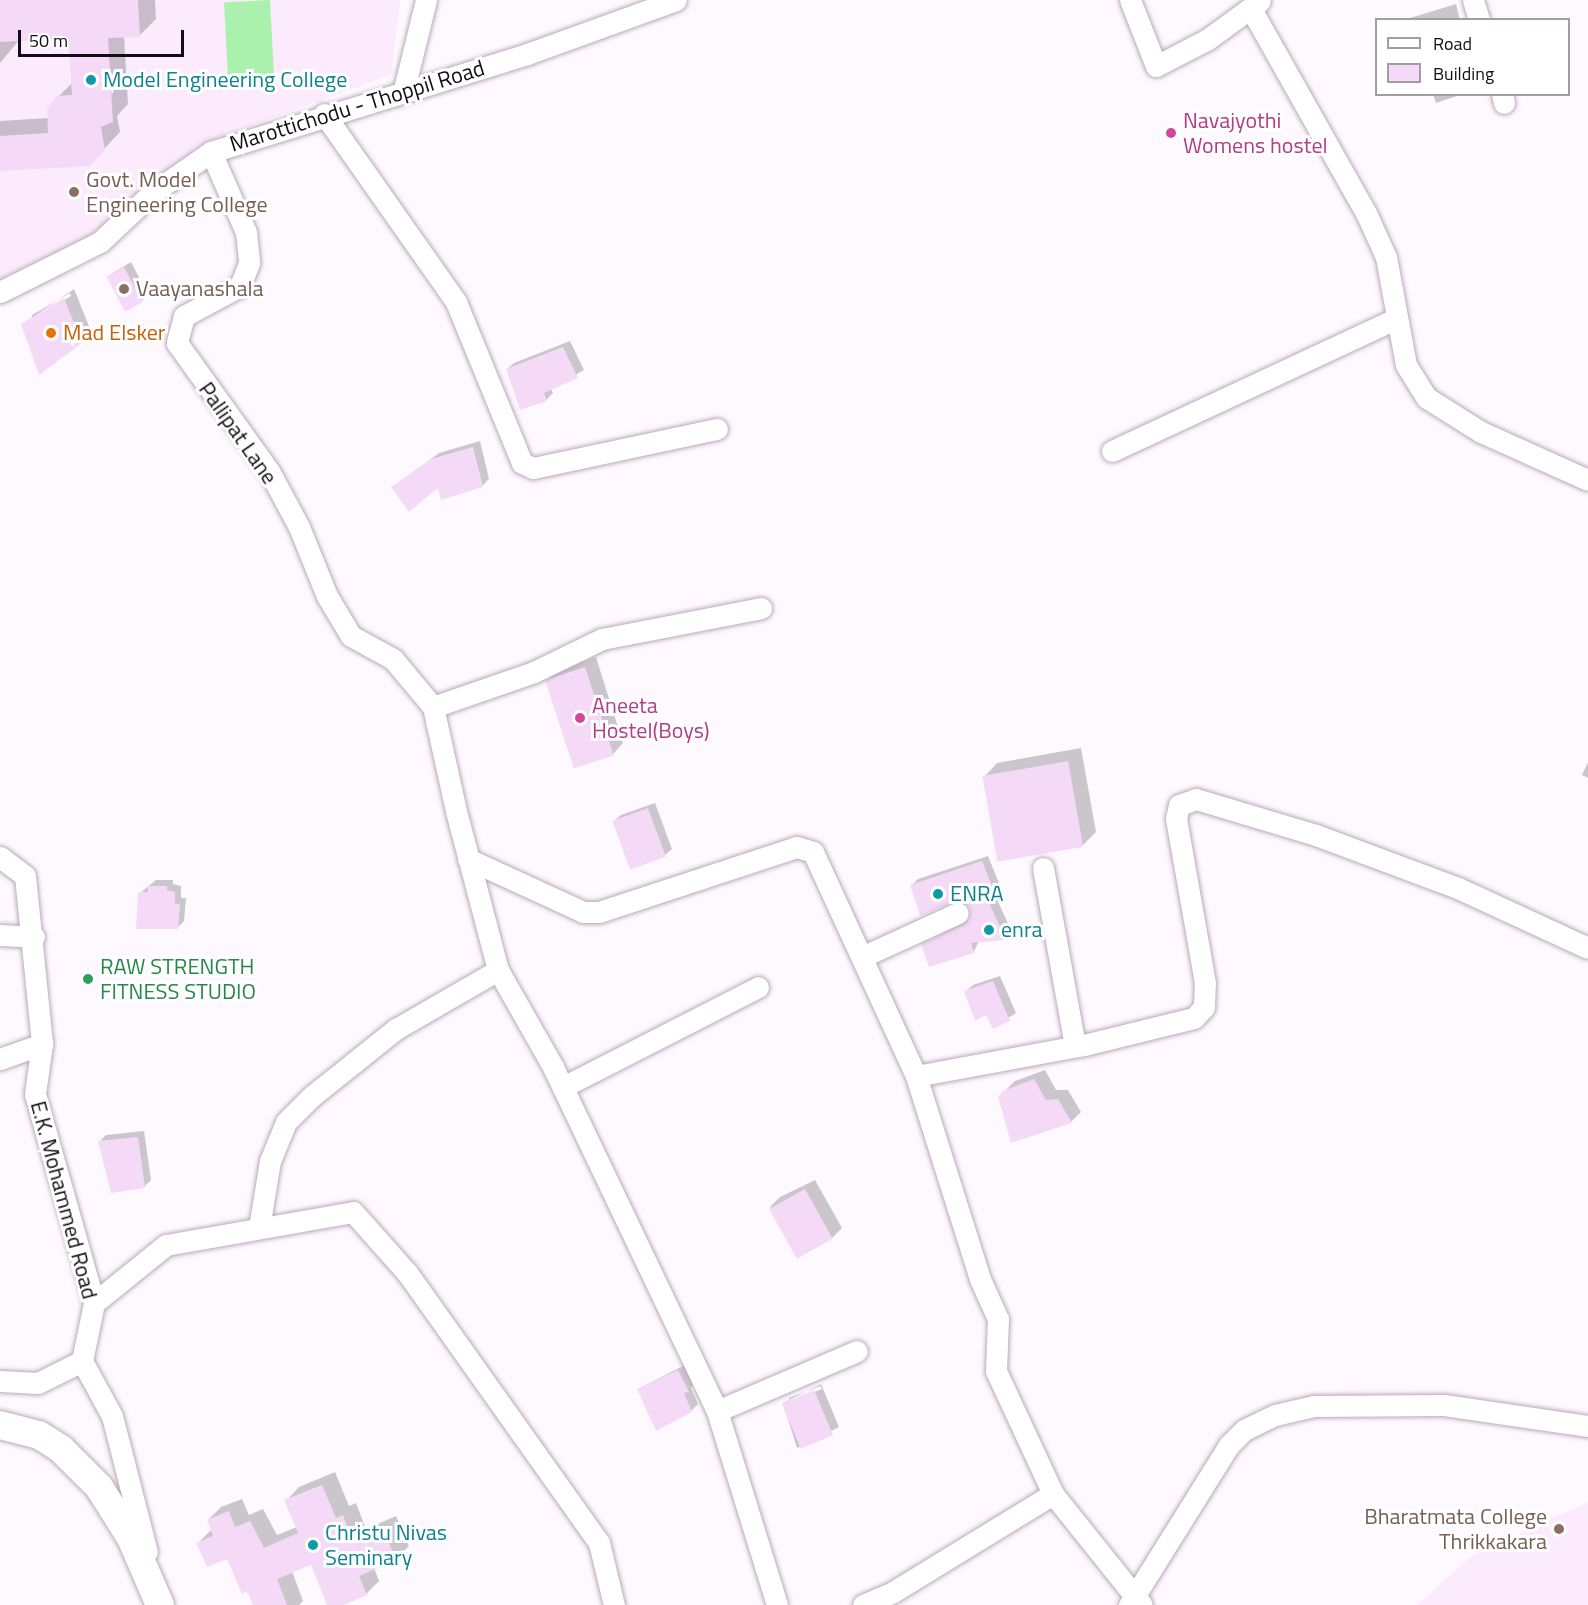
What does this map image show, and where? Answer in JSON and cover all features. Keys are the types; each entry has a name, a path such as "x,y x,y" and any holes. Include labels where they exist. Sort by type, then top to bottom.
{"main road":[{"path":"0,1425 39,1435 61,1449 99,1487 131,1539 160,1605"}],"street":[{"path":"404,89 426,0"},
{"name":"Marottichodu - Thoppil Road","path":"0,292 100,242 152,193 211,152 404,89 527,54 676,0"},
{"path":"1130,0 1156,66 1208,39 1256,4 1366,213 1386,257 1395,319 1406,365 1427,398 1482,432 1588,480"},
{"path":"1473,0 1478,18"},
{"path":"324,114 456,302 522,463 533,468 717,429"},
{"name":"Pallipat Lane","path":"211,152 246,232 249,263 240,286 184,316 177,343 269,471 299,527 327,596 351,636 393,659 433,706"},
{"path":"1112,451 1395,319"},
{"path":"761,608 602,639 534,672 433,706 468,859 498,970 563,1087 717,1411 777,1605"},
{"path":"916,1076 1075,1046 1194,1018 1204,1007 1205,983 1176,819 1179,806 1196,799 1316,835 1407,869 1588,948"},
{"path":"468,859 583,912 599,912 797,847 807,847 864,956 916,1076 980,1279 998,1319 996,1371 1053,1494 1135,1602 1229,1445 1244,1430 1275,1415 1314,1406 1444,1405 1588,1426"},
{"name":"E.K. Mohammed Road","path":"0,857 26,876 34,937 42,1044 35,1094 94,1303 82,1361"},
{"path":"1043,868 1075,1046"},
{"path":"864,956 958,913"},
{"path":"0,935 34,937"},
{"path":"259,1228 270,1161 286,1122 311,1096 396,1029 498,970"},
{"path":"563,1087 758,987"},
{"path":"0,1059 42,1044"},
{"path":"94,1303 166,1245 353,1212 408,1274 599,1544 614,1605"},
{"path":"717,1411 856,1351"},
{"path":"0,1382 38,1383 82,1361 112,1416 160,1605"},
{"path":"863,1605 893,1592 1053,1494"}],"shaded area":[{"name":"Govt. Model Engineering College","path":"0,0 400,0 391,75 203,143 95,241 0,287"},
{"name":"Bharatmata College Thrikkakara","path":"1588,1502 1588,1605 1417,1605 1472,1556"}],"green space":[{"path":"270,0 275,86 229,88 224,2"}],"building":[{"name":"Model Engineering College","path":"0,0 138,0 140,37 108,38 113,122 101,127 105,150 90,166 0,171 0,136 48,133 47,109 57,96 72,95 68,38 0,42"},
{"name":"Vaayanashala","path":"124,267 143,302 125,312 106,276"},
{"name":"Mad Elsker","path":"64,298 82,343 39,375 21,324"},
{"path":"563,347 578,378 544,393 547,401 520,410 506,369"},
{"path":"473,447 483,487 441,500 438,488 409,512 391,487 431,459"},
{"name":"Aneeta Hostel(Boys)","path":"585,667 614,755 574,768 545,680"},
{"path":"1068,761 1083,847 997,862 982,776"},
{"path":"648,808 666,857 630,870 612,821"},
{"path":"982,861 996,896 987,898 1006,940 971,943 974,953 929,967 921,944 964,924 969,920 970,908 959,900 920,916 910,885"},
{"path":"148,886 167,886 167,890 175,892 175,904 180,904 178,929 136,929 138,892 148,892"},
{"path":"993,981 1010,1021 993,1029 986,1015 975,1021 964,991"},
{"path":"1034,1079 1046,1100 1058,1099 1072,1123 1011,1143 998,1097 1003,1091"},
{"path":"138,1137 145,1188 111,1193 98,1141"},
{"path":"805,1189 833,1239 797,1259 769,1209"},
{"path":"678,1370 689,1392 684,1393 692,1412 656,1431 637,1389"},
{"path":"814,1390 833,1435 801,1449 782,1404"},
{"name":"Christu Nivas Seminary","path":"322,1485 336,1518 343,1515 353,1541 383,1528 396,1560 359,1576 367,1595 344,1605 327,1605 311,1565 277,1579 287,1605 253,1605 247,1591 242,1594 227,1559 207,1567 196,1543 213,1536 207,1520 229,1511 235,1527 250,1521 264,1548 298,1533 284,1500"}],"place":[{"name":"Model Engineering College","path":"91,80"},
{"name":"Navajyothi Womens hostel","path":"1171,133"},
{"name":"Govt. Model Engineering College","path":"74,192"},
{"name":"Vaayanashala","path":"124,289"},
{"name":"Mad Elsker","path":"51,333"},
{"name":"Aneeta Hostel(Boys)","path":"580,718"},
{"name":"ENRA","path":"938,894"},
{"name":"enra","path":"989,930"},
{"name":"RAW STRENGTH FITNESS STUDIO","path":"88,979"},
{"name":"Bharatmata College Thrikkakara","path":"1559,1529"},
{"name":"Christu Nivas Seminary","path":"313,1545"}]}
